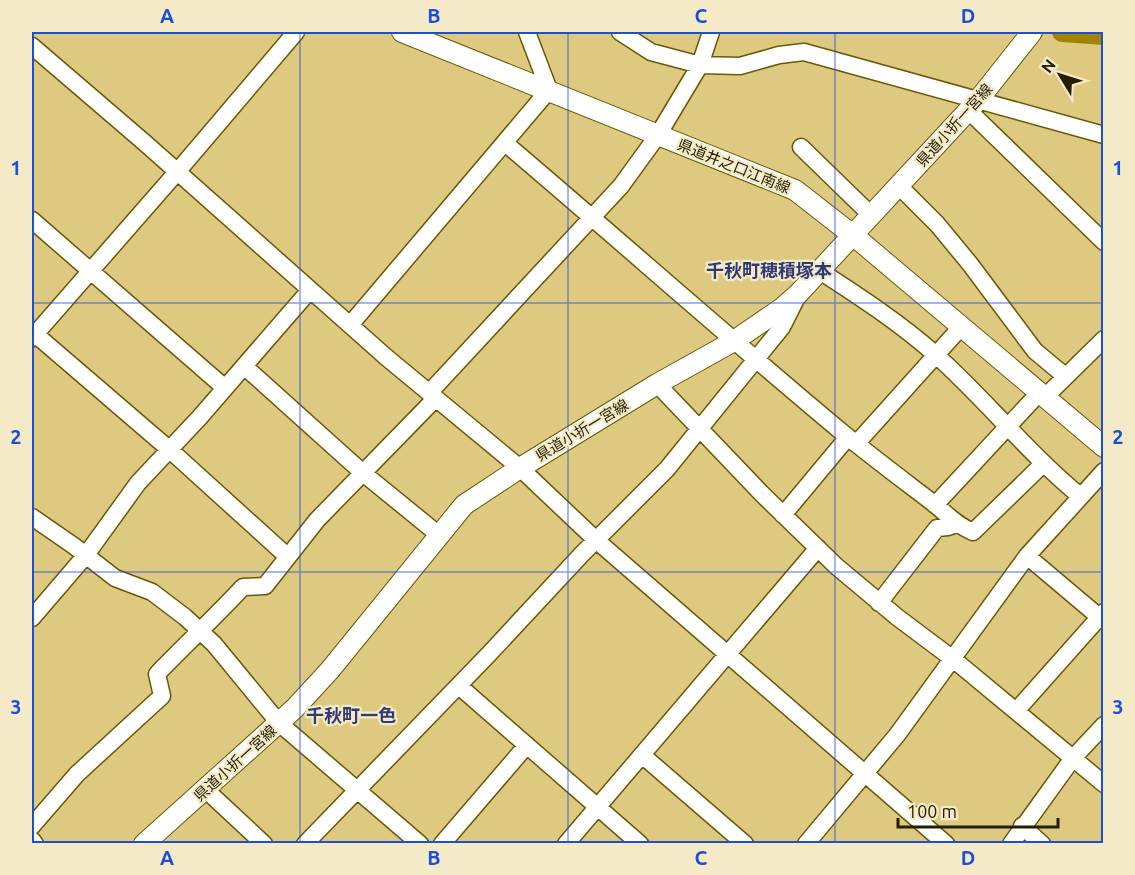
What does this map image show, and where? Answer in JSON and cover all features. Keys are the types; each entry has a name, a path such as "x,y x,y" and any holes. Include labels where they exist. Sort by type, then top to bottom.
{"main road":[{"name":"県道井之口江南線","path":"402,32 795,190 854,236 1104,447"},
{"name":"県道小折一宮線","path":"144,843 296,708 330,670 464,505 657,384 734,341 782,308 854,236 973,104 1028,38"}],"street":[{"path":"288,557 170,450 33,336 296,32"},
{"path":"350,325 549,90 527,32"},
{"path":"620,32 651,52 700,65 740,66 779,55 804,51 973,104 1104,135"},
{"path":"32,826 77,774 162,696 158,674 243,586 265,586 318,520 621,186 658,135 700,65 711,32"},
{"path":"34,52 177,172 432,396 520,468 596,540 946,843"},
{"path":"973,104 1104,242"},
{"path":"505,143 755,360 956,524 973,532 1043,464"},
{"path":"801,147 872,216"},
{"path":"899,186 937,224 970,264 1035,351 1065,376"},
{"path":"32,220 225,388"},
{"path":"820,271 900,325 936,355 1009,426 1019,440 1043,464 1080,496"},
{"path":"32,618 86,555 138,483 170,450 310,290"},
{"path":"305,843 667,469 782,327 798,294"},
{"path":"783,515 962,326"},
{"path":"935,505 1009,426 1104,339"},
{"path":"244,366 363,473 439,535"},
{"path":"657,384 783,515 879,603 953,659 1104,784"},
{"path":"806,843 897,735 1027,556 1104,471"},
{"path":"32,517 115,578 152,592 200,631 214,644 279,723 420,843"},
{"path":"879,603 937,528 956,524"},
{"path":"566,843 818,548"},
{"path":"1016,711 1102,617 1027,556"},
{"path":"459,686 640,843"},
{"path":"1011,843 1073,758 1104,725"},
{"path":"442,843 527,745"},
{"path":"642,755 745,843"},
{"path":"205,789 264,843"},
{"path":"1022,826 1042,843"},
{"path":"32,840 35,843"}],"waterway":[{"path":"1062,32 1104,35"}],"district":[{"name":"千秋町穂積塚本","path":"769,270"},
{"name":"千秋町一色","path":"351,715"}]}
